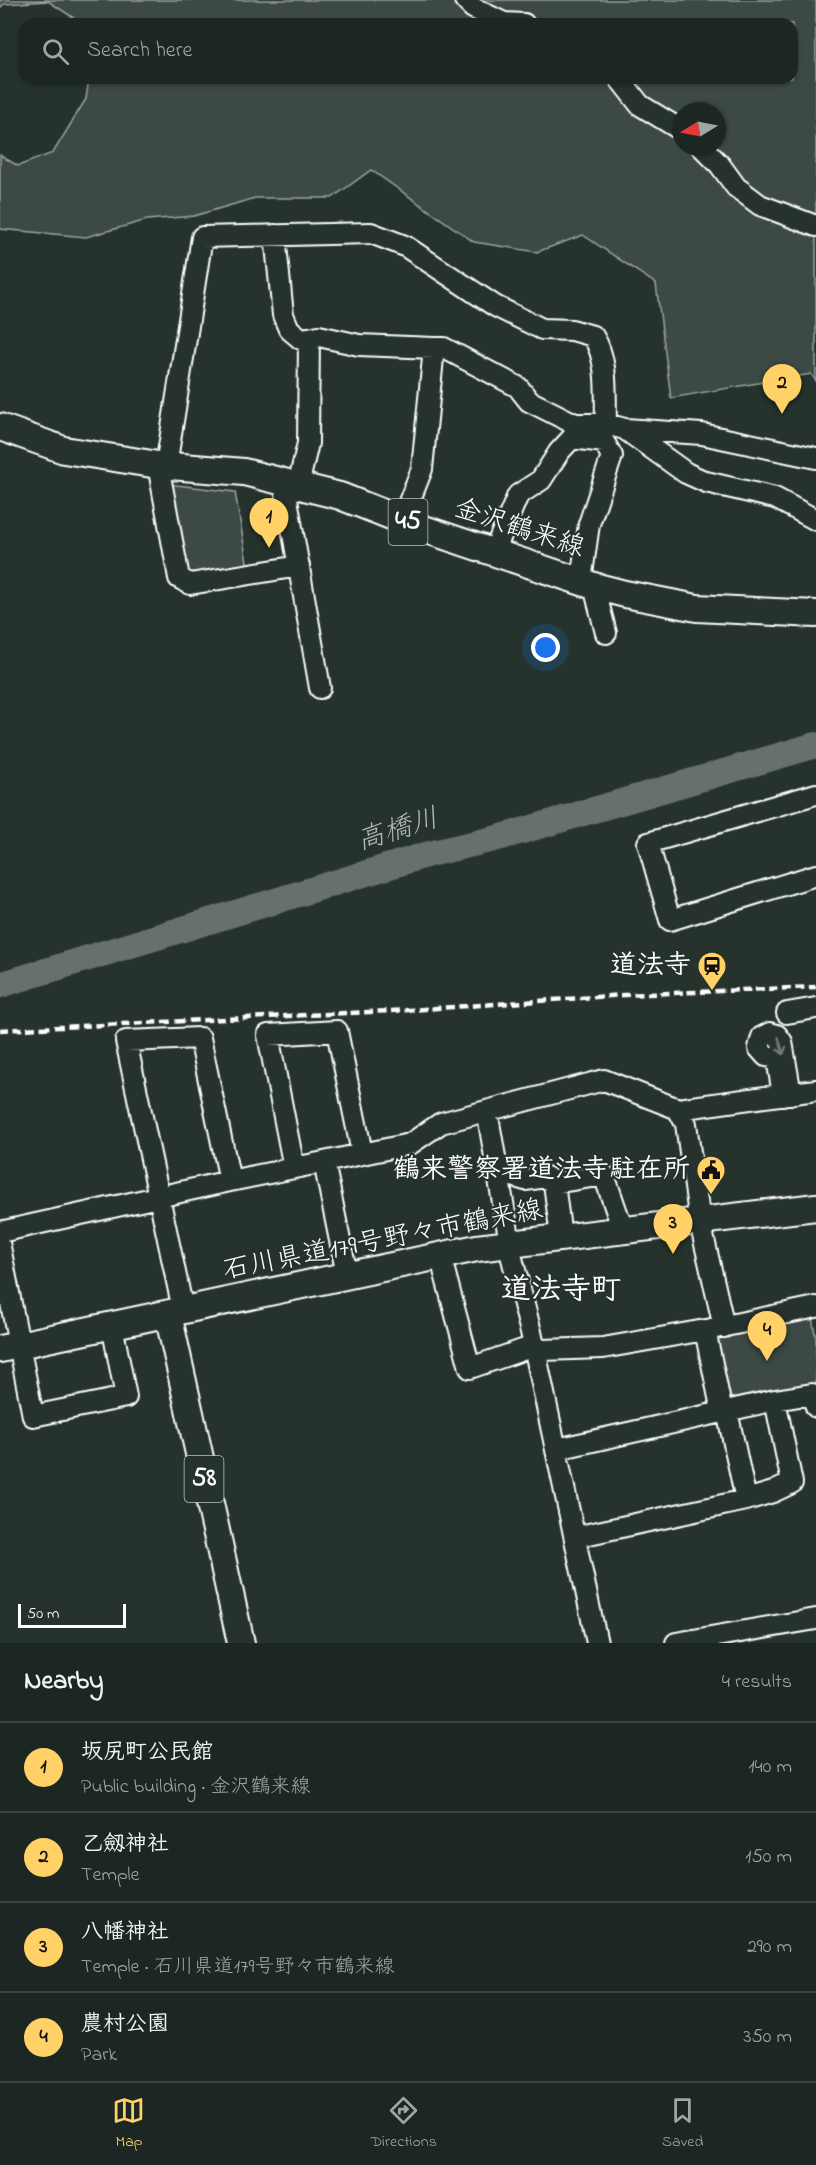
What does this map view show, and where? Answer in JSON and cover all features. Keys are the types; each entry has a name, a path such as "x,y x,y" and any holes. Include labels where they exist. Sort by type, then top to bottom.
{"main road":[{"name":"金沢鶴来線","path":"0,427 64,450 162,466 244,472 340,496 424,529 588,584 697,608 816,614"},
{"name":"石川県道179号野々市鶴来線","path":"9,1347 440,1255 508,1243 816,1207"},
{"name":"58","path":"175,1312 241,1643"}],"street":[{"path":"465,0 472,8 493,18"},
{"path":"624,84 640,105 672,125"},
{"path":"711,156 736,188 752,199 816,226"},
{"path":"299,566 190,584 179,578 162,466 202,237 372,233 405,246 495,306 542,329 572,330 593,336 600,346 616,427 686,473 706,483 775,498 816,520"},
{"path":"275,235 283,315 289,329 301,339 319,336 359,345 444,348 518,387 529,401 575,423 702,434 816,458"},
{"path":"309,338 308,443 291,484 299,566 320,688"},
{"path":"402,520 422,469 434,348"},
{"path":"494,552 518,495 541,480 559,452 572,438 604,442 612,456 589,524 588,584 606,633"},
{"path":"816,794 648,843 670,920 816,875"},
{"path":"787,1013 816,1008"},
{"path":"294,1168 268,1035 337,1031 362,1153"},
{"path":"175,1312 159,1196 126,1041 200,1038 230,1180"},
{"path":"0,1232 230,1180 410,1144 441,1123 604,1080 678,1109 816,1090"},
{"path":"678,1109 686,1124 715,1328 724,1412 746,1500"},
{"path":"487,1111 508,1243 557,1449 597,1643"},
{"path":"324,1162 347,1275"},
{"path":"497,1171 525,1180 546,1177 554,1183 561,1237"},
{"path":"554,1183 604,1175 623,1230"},
{"path":"0,1246 9,1347 33,1416 126,1397 112,1325"},
{"path":"440,1255 470,1368 534,1346 542,1350 603,1348 816,1307"},
{"path":"557,1449 812,1394 816,1407"},
{"path":"575,1537 746,1500 773,1492 792,1483 776,1400"},
{"path":"675,1643 816,1619"}],"shaded area":[{"path":"0,0 816,0 816,381 811,374 671,398 656,284 583,235 537,252 474,242 371,170 332,198 255,198 194,216 147,220 86,237 0,229 0,155 18,166 53,153 86,99 88,84 798,84 798,18 74,18 48,1 4,4 0,8"},
{"path":"168,484 235,492 248,568 192,578 183,573"},
{"path":"812,1318 816,1338 816,1383 727,1402 713,1339"}],"waterway":[{"name":"高橋川","path":"0,985 429,854 498,838 816,745"}],"railway":[{"path":"0,1030 410,1010 624,995 816,987"}],"place":[{"name":"乙劔神社","path":"782,414"},
{"name":"坂尻町公民館","path":"269,548"},
{"name":"道法寺","path":"712,992"},
{"name":"鶴来警察署道法寺駐在所","path":"711,1196"},
{"name":"八幡神社","path":"673,1254"},
{"name":"農村公園","path":"767,1361"}],"district":[{"name":"道法寺町","path":"561,1291"}]}
